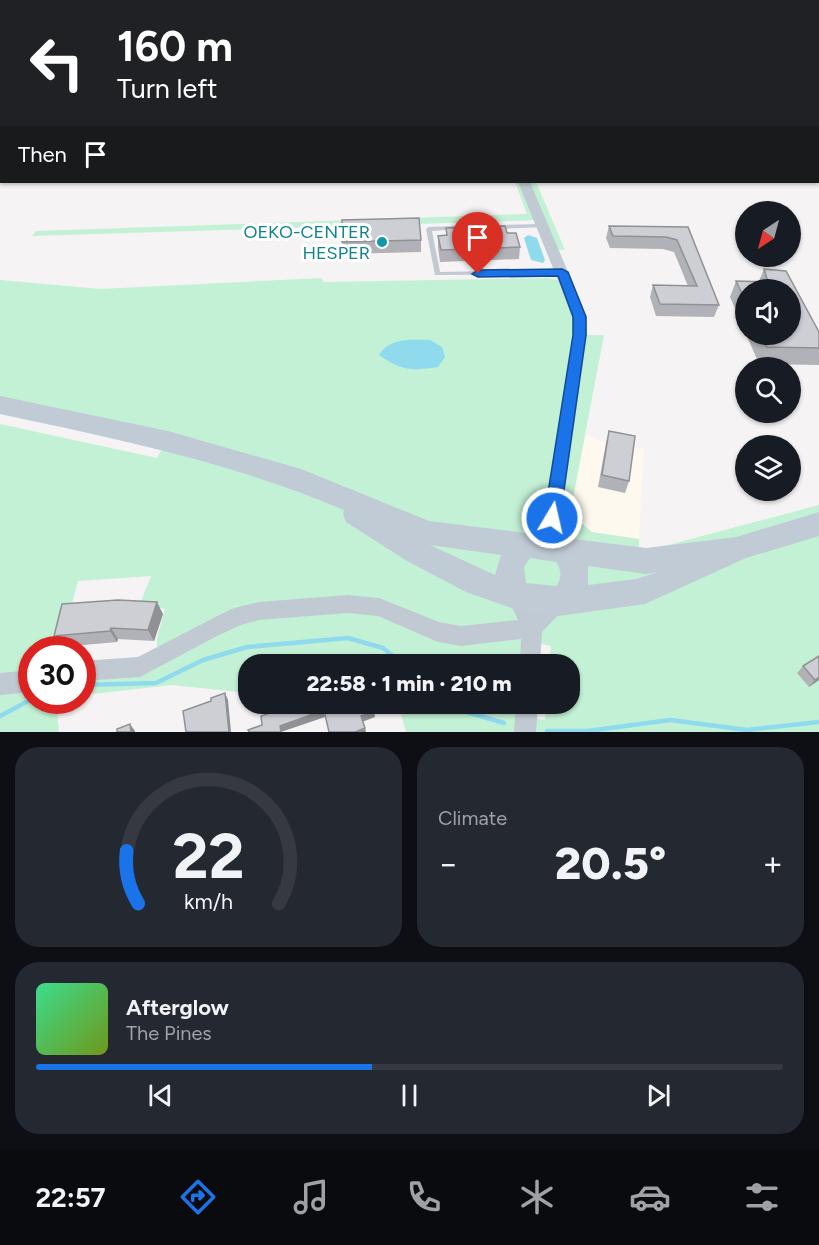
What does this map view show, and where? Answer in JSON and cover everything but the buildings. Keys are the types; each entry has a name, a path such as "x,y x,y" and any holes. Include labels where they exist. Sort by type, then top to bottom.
{"main road":[{"path":"0,405 168,441 301,480 427,533 646,561 736,549"},
{"path":"301,480 432,563 484,587 518,596 558,602 598,599 648,590 736,549 819,524"},
{"path":"518,596 511,584 508,572 511,560 517,551 527,544"},
{"path":"558,602 569,595 575,584 576,572 573,560 564,550"}],"street":[{"path":"524,183 580,317 580,335 552,518 564,550"},
{"path":"527,544 552,518"},
{"path":"518,596 532,628 531,654"},
{"path":"96,670 140,667 210,629 238,616 259,611 348,604 379,607 438,632 461,636 532,628 558,602"},
{"path":"0,684 18,682"}],"lane":[{"path":"486,227 543,226"},
{"path":"463,228 429,229 437,274 562,272"}],"shaded area":[{"path":"586,434 600,441 644,449 639,539 592,532 570,514"}],"green space":[{"path":"515,183 536,183 565,250 552,249 540,220 32,236 36,231 527,214"},
{"path":"322,278 323,282 548,278 566,282 580,335 604,335 570,514 592,532 639,539 639,550 646,551 819,505 819,732 406,732 401,714 514,714 545,720 545,714 580,714 580,654 550,654 551,646 532,642 531,654 238,654 238,692 172,685 96,694 96,669 157,659 157,638 165,609 140,604 151,576 78,581 63,636 18,636 18,714 57,714 59,732 0,732 0,424 157,458 169,436 0,402 0,280 100,289"}],"water":[{"path":"528,235 537,238 545,260 543,263 531,260 524,238"},
{"path":"430,340 442,347 445,357 438,367 421,369 401,367 379,355 395,342"}],"waterway":[{"path":"96,685 156,683 203,660 247,647 348,638 383,648 390,654"},
{"path":"0,716 18,706"},
{"path":"473,714 504,723"},
{"path":"547,731 588,731 670,720 747,730 819,722"}],"place":[{"name":"OEKO-CENTER HESPER","path":"382,242"}],"route":[{"path":"478,274 562,272 580,317 580,335 552,518"}]}
